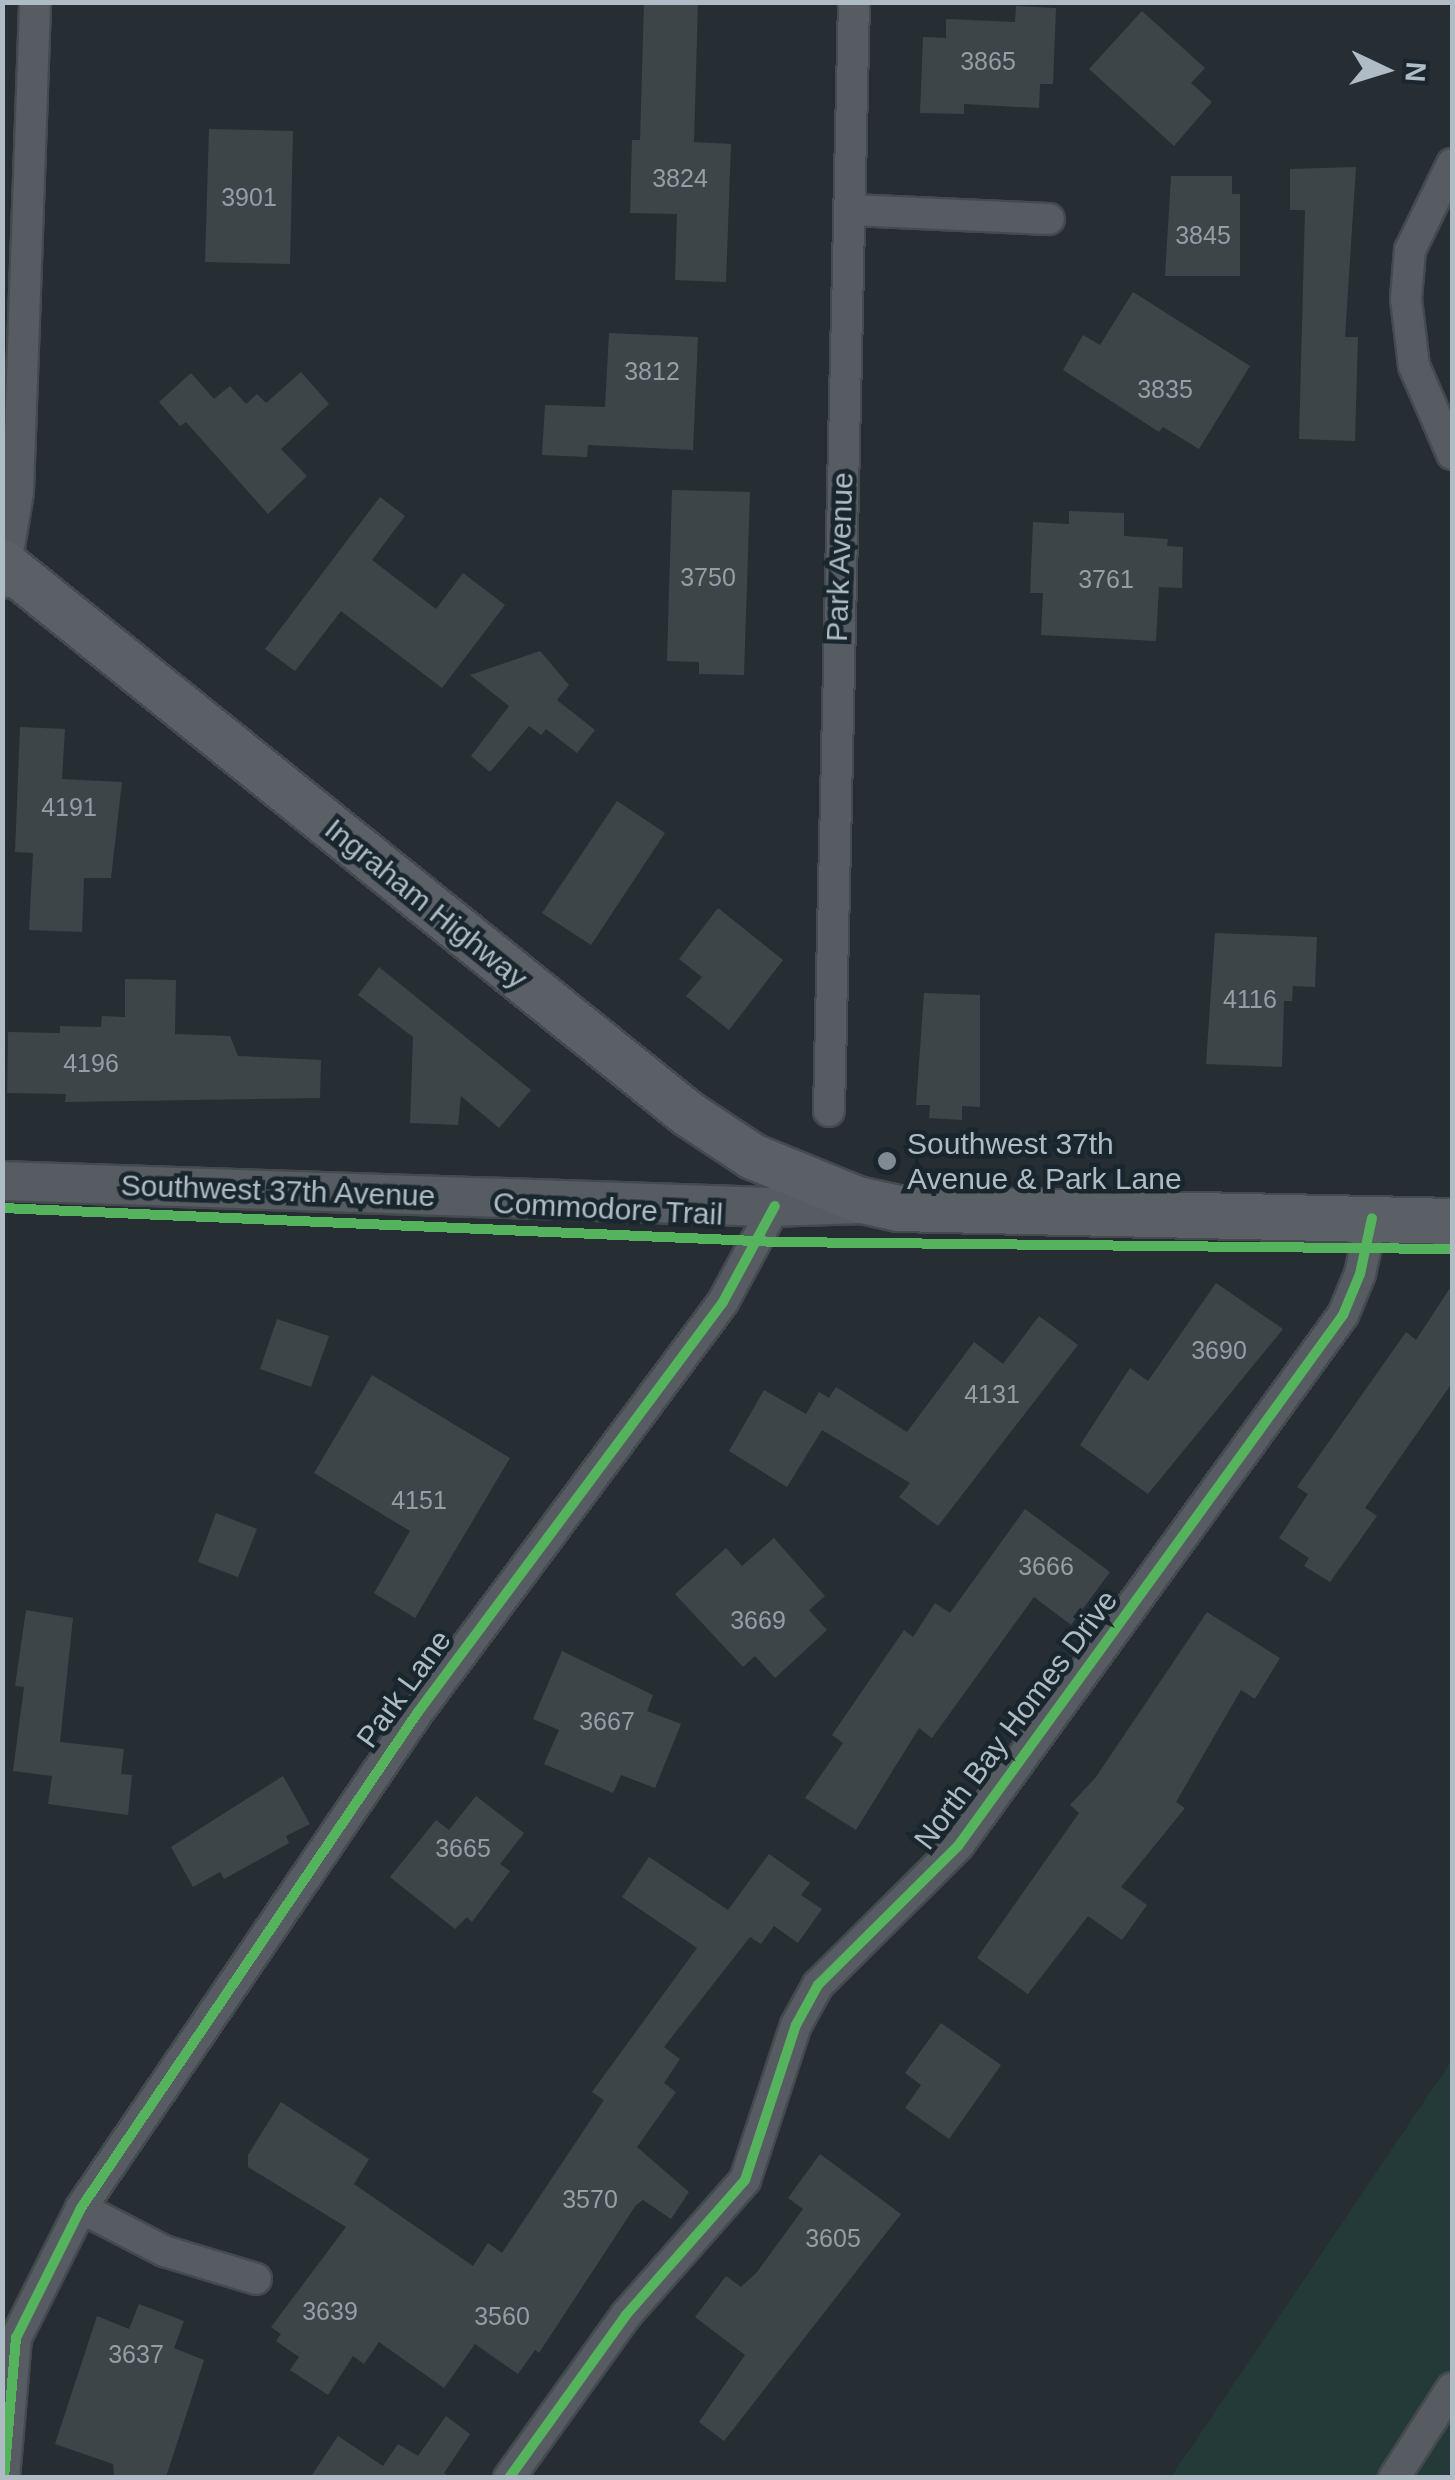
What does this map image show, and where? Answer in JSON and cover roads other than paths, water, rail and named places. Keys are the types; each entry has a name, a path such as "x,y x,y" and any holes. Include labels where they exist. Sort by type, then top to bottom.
{"main road":[{"name":"Ingraham Highway","path":"5,571 711,1132 752,1156 874,1204"},
{"name":"Southwest 37th Avenue","path":"874,1204 1452,1221"}],"street":[{"path":"5,571 18,492 35,2"},
{"name":"Park Avenue","path":"829,1112 854,2"},
{"path":"1452,164 1410,250 1406,299 1414,366 1452,454"},
{"path":"851,210 1049,219"},
{"name":"Southwest 37th Avenue","path":"2,1182 775,1206 874,1204"},
{"name":"Park Lane","path":"4,2478 16,2338 81,2208 418,1712 723,1302 775,1206"},
{"name":"North Bay Homes Drive","path":"509,2478 626,2315 745,2180 796,2025 818,1985 958,1846 1342,1316 1366,1258 1372,1218"},
{"path":"81,2208 164,2251 256,2279"},
{"path":"1394,2478 1450,2402"}],"place":[{"name":"Southwest 37th Avenue & Park Lane","path":"887,1161"}]}
